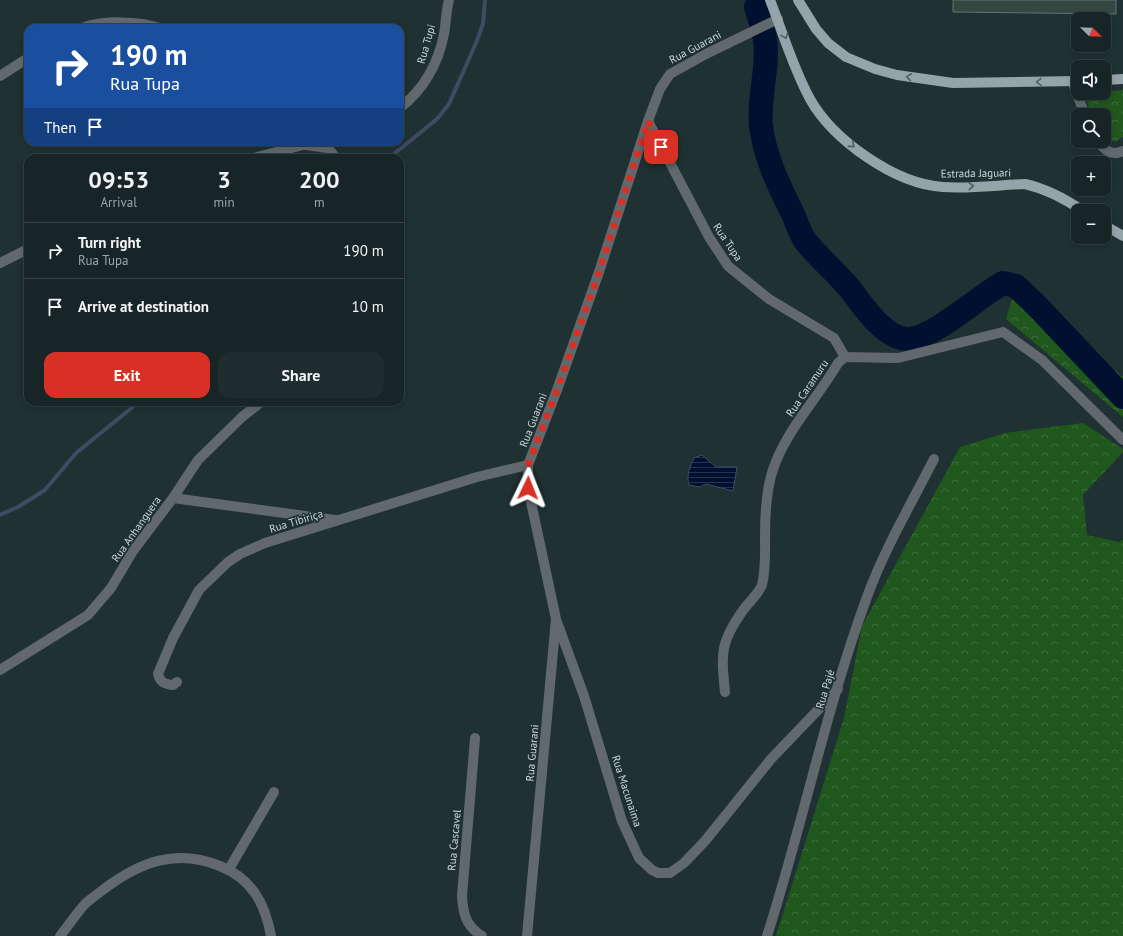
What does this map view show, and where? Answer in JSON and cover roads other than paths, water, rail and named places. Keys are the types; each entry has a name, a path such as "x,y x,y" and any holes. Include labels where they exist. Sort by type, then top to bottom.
{"main road":[{"name":"Estrada Jaguari","path":"770,0 801,79 811,100 823,116 851,146 882,167 910,181 944,187 1025,184 1038,187 1073,204"},
{"path":"798,0 816,29 828,43 846,57 874,69 897,75 953,83 1071,81"},
{"path":"1111,80 1123,79"},
{"path":"1111,229 1123,236"}],"street":[{"name":"Rua Tupi","path":"404,105 416,95 434,67 444,35 449,0"},
{"name":"Rua Guarani","path":"527,936 556,619 528,488 528,465 557,390 599,272 648,121 660,89 670,74 778,19"},
{"path":"109,24 143,24"},
{"path":"0,76 24,61"},
{"name":"Rua Tupa","path":"648,121 709,237 728,266 769,299 834,338 845,357"},
{"path":"269,154 300,146"},
{"path":"321,146 328,148 333,154"},
{"path":"1104,148 1106,151 1114,154 1123,151"},
{"path":"0,262 24,251"},
{"name":"Rua Caramuru","path":"725,692 721,657 724,642 729,630 761,586 765,566 767,495 773,470 798,422 838,363 845,357 898,358 1003,332 1042,360 1123,440"},
{"name":"Rua Anhanguera","path":"0,670 88,615 111,588 132,551 173,498 198,460 242,417 256,406"},
{"name":"Rua Pajé","path":"767,936 786,875 822,743 867,596 881,564 934,459"},
{"name":"Rua Tibiriça","path":"177,682 173,685 165,684 160,680 158,674 159,668 199,590 228,562 240,554 265,543 498,470 528,465"},
{"path":"173,498 338,520"},
{"name":"Rua Macunaima","path":"556,619 584,696 622,821 639,858 652,870 658,872 670,873 684,863 705,841 771,759 838,689"},
{"name":"Rua Cascavel","path":"475,738 462,911 467,923 473,931 482,936"},
{"path":"229,869 274,792"},
{"path":"60,936 85,904 119,878 149,863 167,858 192,858 208,861 229,869 245,882 262,903 271,936"}],"water":[{"path":"702,455 716,467 737,467 733,491 706,484 700,487 689,485 688,474 694,458"}],"waterway":[{"path":"404,146 437,119 449,104 483,24 485,0"},
{"path":"752,0 756,7"},
{"path":"756,7 765,39 766,50 760,115 761,126 773,172 806,242 846,284 868,313 890,333 907,339 918,337 942,325 1003,283 1016,286 1038,307 1123,397"},
{"path":"394,154 404,146"},
{"path":"0,515 18,507 45,490 76,453 134,406"}]}
